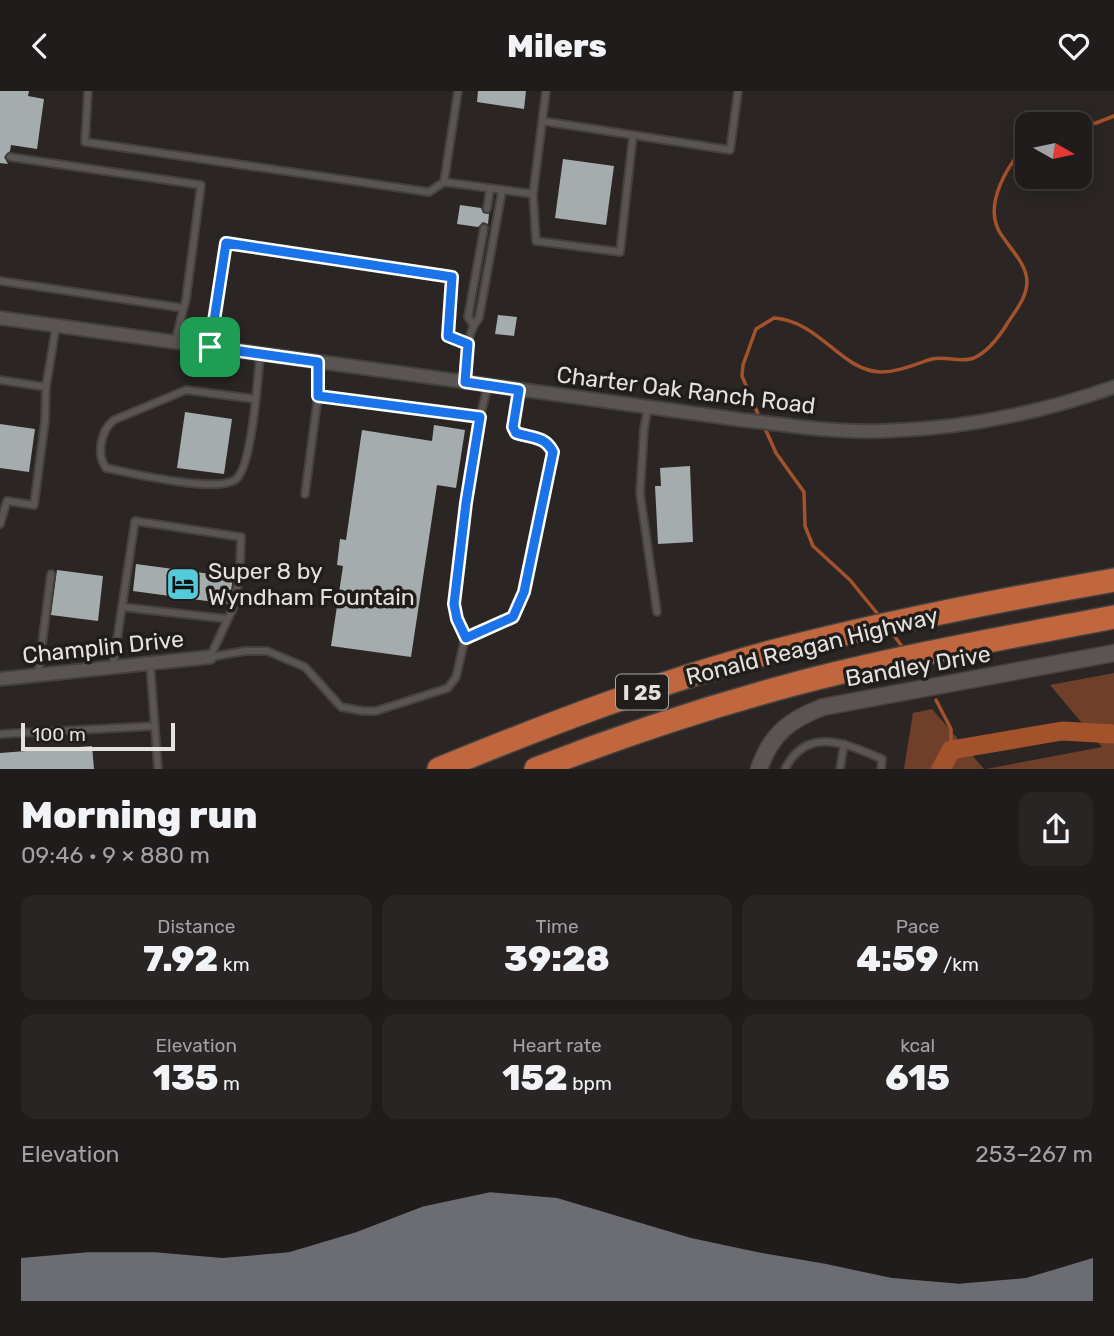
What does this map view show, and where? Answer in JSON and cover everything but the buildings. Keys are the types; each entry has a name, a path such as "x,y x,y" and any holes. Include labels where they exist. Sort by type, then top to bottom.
{"highway":[{"name":"Ronald Reagan Highway","path":"439,769 534,730 627,697 774,652 915,619 1114,580"},
{"name":"Ronald Reagan Highway","path":"536,769 716,707 789,686 929,654 1114,617"}],"street":[{"name":"Charter Oak Ranch Road","path":"0,318 782,425 882,431 925,428 1026,413 1114,387"},
{"name":"Bandley Drive","path":"759,769 770,744 785,727 803,715 823,707 1114,653"},
{"name":"Champlin Drive","path":"0,679 210,657"}],"lane":[{"path":"88,91 85,142 429,192 444,182 533,194"},
{"path":"444,182 458,91"},
{"path":"546,91 533,194 536,240 620,252 634,135"},
{"path":"542,121 730,150 738,91"},
{"path":"10,157 201,184 183,308 175,342"},
{"path":"487,209 490,189"},
{"path":"465,382 468,344 473,324 479,318 502,191"},
{"path":"473,324 468,317 484,228"},
{"path":"210,347 226,243 452,277 448,336 468,344"},
{"path":"0,281 183,308"},
{"path":"0,524 4,501 34,505 45,421 46,387 56,326"},
{"path":"255,399 186,390 107,425 102,443 102,461 106,467 200,484 219,484 235,480 244,469 249,449 255,399 260,354"},
{"path":"305,494 318,396 318,362"},
{"path":"0,380 46,387"},
{"path":"210,657 245,651 267,651 305,667 341,707 363,711 376,711 448,688 456,677 466,638 457,619 454,604 466,503 480,417 488,386"},
{"path":"466,638 513,617 524,592 553,452 548,443 539,438 516,433 513,427 519,390"},
{"path":"318,396 480,417"},
{"path":"648,408 640,493 657,612"},
{"path":"113,667 135,521 241,537 235,604 210,657"},
{"path":"38,675 51,574"},
{"path":"122,607 228,619"},
{"path":"150,663 158,769"},
{"path":"0,734 155,726"},
{"path":"785,769 794,754 805,744 819,741 844,744 883,759 881,769"},
{"path":"840,769 844,744"}],"shaded area":[{"path":"1114,673 1114,769 986,769 1102,747 1050,685"},
{"path":"932,709 984,769 904,769 913,713"}],"waterway":[{"path":"1092,124 1114,116"},
{"path":"760,419 742,376 743,365 756,329 774,318 790,321 818,336 854,364 881,372 932,359 974,358 989,348 1023,299 1027,281 1023,267 999,231 995,220 996,196 1015,160"},
{"path":"764,426 776,453 804,492 805,526 813,546 850,580 881,618"},
{"path":"892,633 904,649"},
{"path":"915,663 926,677"},
{"path":"936,700 951,729 951,750"},
{"path":"941,769 951,750 1062,731 1114,734"}],"place":[{"name":"Super 8 by Wyndham Fountain","path":"183,584"}],"route":[{"path":"226,243 452,277 448,336 468,344 465,382 519,390 513,427 516,433 539,438 548,443 553,452 524,592 513,617 466,638 457,619 454,604 480,417 318,396 318,362 210,347 226,243"}]}
